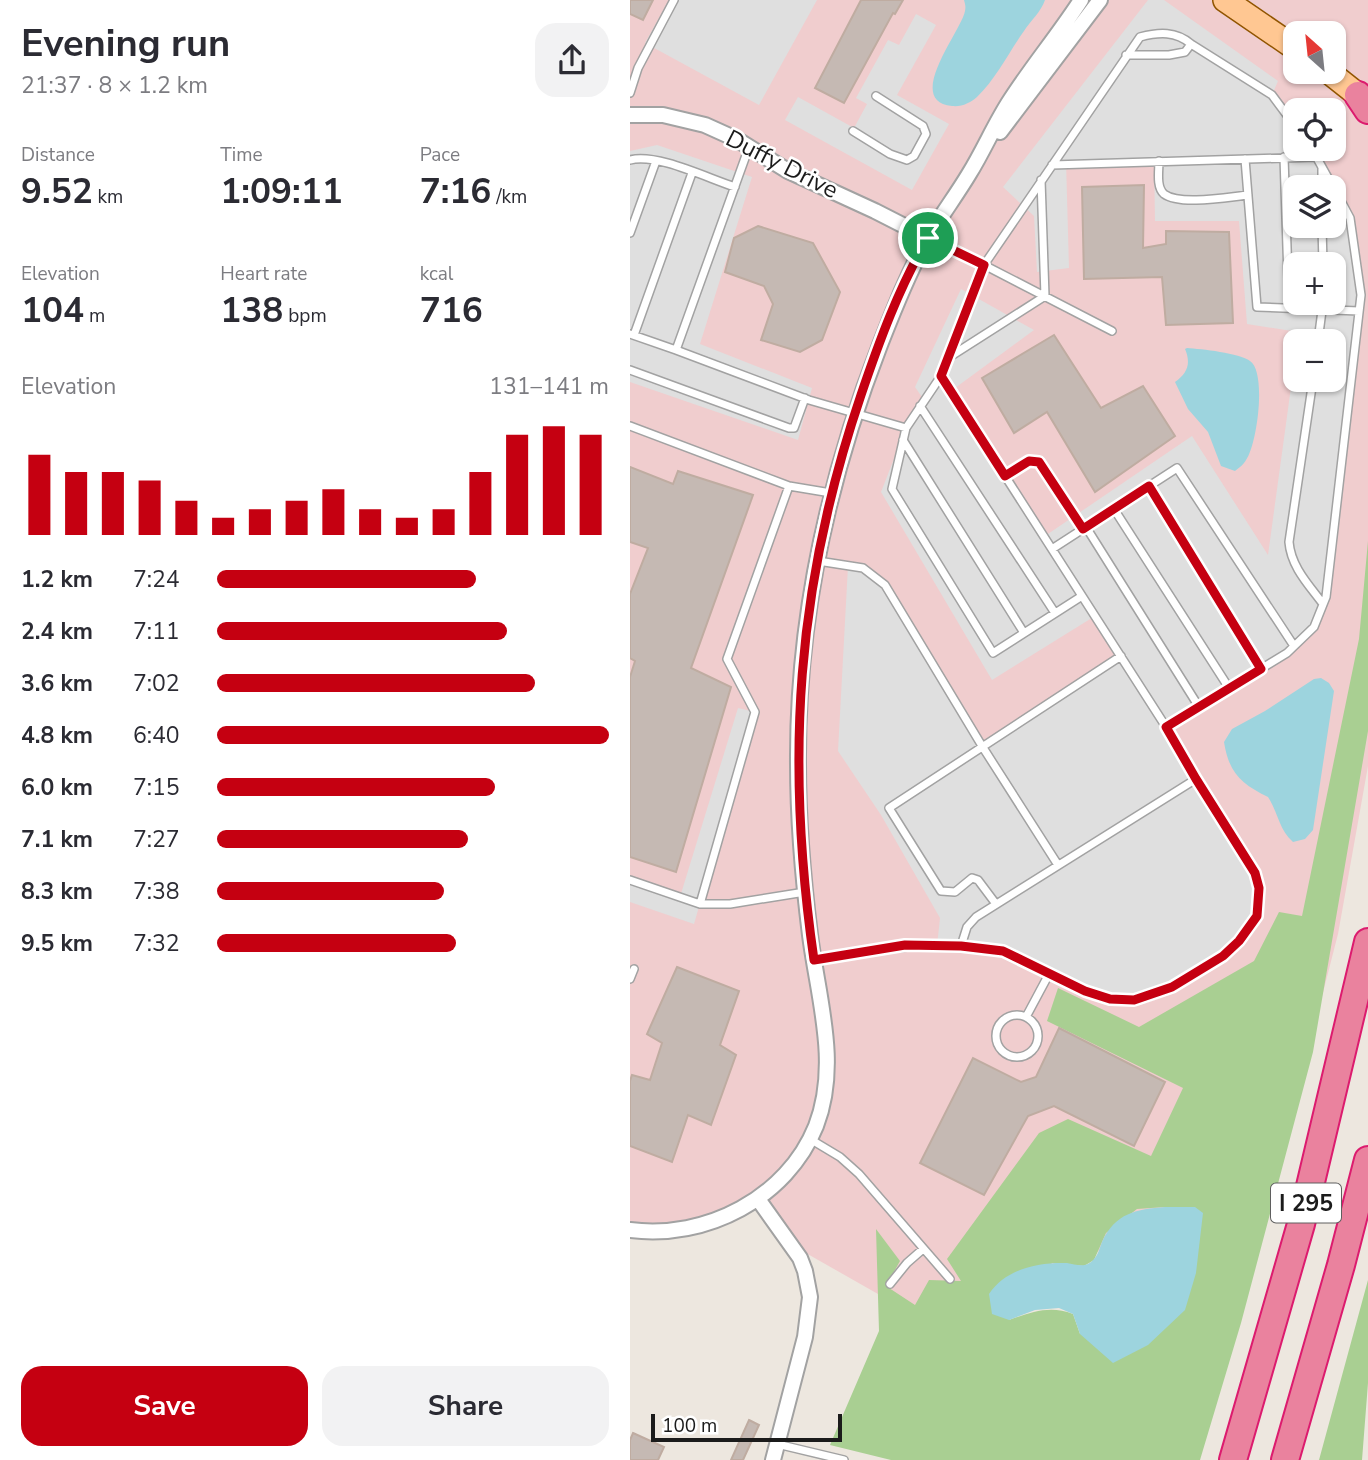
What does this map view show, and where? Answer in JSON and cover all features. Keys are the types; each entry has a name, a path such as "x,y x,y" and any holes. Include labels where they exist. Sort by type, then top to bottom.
{"highway":[{"name":"I 295","path":"1233,1460 1301,1224 1368,942"},
{"name":"I 295","path":"1285,1460 1368,1160"}],"main road":[{"path":"1225,0 1283,40"},
{"path":"1342,84 1363,103"}],"street":[{"path":"630,1230 664,1231 719,1219 758,1199 781,1179 810,1139 825,1096 828,1063 805,892 798,794 798,737 803,655 817,561 831,493 855,412 900,294 928,238 970,172 1010,100 1081,0"},
{"path":"970,172 1100,0"},
{"name":"Duffy Drive","path":"630,115 652,114 684,119 732,136 788,171 928,238"},
{"path":"758,1199 800,1258 810,1297 805,1337 773,1460"}],"lane":[{"path":"630,93 640,64 674,0"},
{"path":"1082,596 993,653 892,489 906,428 941,376 984,265 1140,37 1158,33 1182,36 1272,95 1283,110"},
{"path":"1126,55 1169,55 1185,52 1191,44"},
{"path":"853,131 890,154 907,160 914,156 926,134 923,126 876,96"},
{"path":"676,350 749,147"},
{"path":"630,160 640,157 656,161 734,187"},
{"path":"1052,165 1283,158"},
{"path":"1245,159 1257,306 1283,308"},
{"path":"630,233 656,161"},
{"path":"1159,161 1159,185 1164,194 1182,200 1248,195"},
{"path":"1284,161 1287,252"},
{"path":"1318,161 1326,175"},
{"path":"1322,168 1322,175"},
{"path":"692,173 632,335 805,398 906,428"},
{"path":"1041,180 1045,296"},
{"path":"1166,727 1294,646 1314,626 1326,597 1361,295 1350,218 1346,211"},
{"path":"928,238 1112,331"},
{"path":"947,359 1045,296"},
{"path":"1346,309 1359,311"},
{"path":"630,370 789,428 794,428 805,398"},
{"path":"814,960 905,945 961,946 1003,951 1085,991 1110,999 1134,1000 1172,987 1223,956 1249,929 1257,916 1259,888 1255,873 1166,727 941,376"},
{"path":"1311,392 1289,542 1290,554 1302,576 1323,604"},
{"path":"920,406 1055,613"},
{"path":"630,426 789,486 831,493"},
{"path":"903,440 1024,633"},
{"path":"1005,476 1029,461 1039,462 1085,528 1199,707"},
{"path":"1052,549 1177,468 1294,646"},
{"path":"699,904 755,712 727,659 789,486"},
{"path":"1149,486 1261,669"},
{"path":"1114,509 1230,688"},
{"path":"817,561 863,568 885,585 1058,866"},
{"path":"996,904 978,880 972,878 955,892 941,891 888,808 1121,656"},
{"path":"961,946 972,920 1196,779"},
{"path":"630,880 699,904 730,904 805,892"},
{"path":"630,979 634,969"},
{"path":"1026,1017 1049,974"},
{"path":"1012,1016 1026,1017 1036,1026 1036,1047 1026,1056 1012,1057 1005,1054 997,1043 1000,1023 1012,1016"},
{"path":"810,1139 840,1157 859,1174 950,1279"},
{"path":"890,1284 923,1249"},
{"path":"777,1444 810,1456 844,1460"}],"shaded area":[{"path":"630,0 1368,0 1368,766 1338,934 1276,1176 929,1323 790,1244 766,1193 719,1219 630,1230"},
{"path":"669,0 817,0 759,105 645,43"},
{"path":"1148,0 1164,0 1278,81 1272,95 1283,110 1283,161 1319,161 1326,175 1283,175 1283,238 1346,238 1346,210 1350,218 1361,295 1326,597 1314,627 1287,653 1167,727 1255,873 1257,916 1239,941 1172,987 1134,1001 1110,999 1003,951 966,951 937,946 940,918 881,815 838,751 848,566 863,568 885,585 982,746 1121,656 1095,616 992,680 881,492 906,428 924,400 915,387 961,289 1034,330 951,391 1045,536 1192,436 1268,555 1290,392 1346,392 1346,329 1283,330 1247,324 1239,221 1155,221 1154,159 1066,161 1069,268 1037,272 1034,216 1003,187"},
{"path":"916,14 936,25 897,95 949,124 912,190 785,120 798,97 854,128 867,104 856,98 888,40 899,45"},
{"path":"657,145 752,177 700,344 812,388 798,440 630,382 630,151"},
{"path":"738,708 755,712 694,924 630,902 630,880 680,897"}],"green space":[{"path":"1368,541 1368,731 1313,1052 1241,1323 1200,1460 891,1460 830,1445 879,1331 876,1229 900,1261 886,1286 915,1305 929,1280 961,1281 947,1259 1039,1133 1068,1119 1151,1156 1183,1088 1047,1021 1058,988 1139,1027 1254,961 1279,912 1302,916 1359,639","holes":["1195,1207 1080,1334 1073,1314 1065,1311 1041,1311 1009,1320 1052,1263 1084,1266 1094,1260 1106,1233 1137,1209"]},
{"path":"1368,1280 1368,1383 1362,1460 1319,1460"}],"water":[{"path":"964,0 1045,0 984,90 969,103 952,106 938,101 933,92 934,79 962,20"},
{"path":"1187,348 1245,358 1255,368 1259,393 1257,425 1250,452 1244,463 1235,471 1221,466 1208,432 1188,409 1175,382 1187,367"},
{"path":"1321,678 1329,683 1334,691 1313,830 1305,839 1293,842 1285,832 1268,797 1244,782 1233,770 1224,742 1232,729 1314,679"},
{"path":"1195,1207 1203,1213 1196,1273 1185,1310 1148,1345 1113,1363 1080,1334 1073,1314 1059,1308 1035,1310 1009,1320 992,1314 989,1294 1004,1278 1034,1266 1056,1263 1088,1264 1096,1257 1107,1232 1120,1219 1136,1211"}],"building":[{"path":"630,0 653,0 643,20 630,14"},
{"path":"861,0 903,0 895,14 893,13 844,103 815,88"},
{"path":"1144,185 1143,248 1166,244 1166,231 1229,232 1233,323 1166,325 1162,277 1084,279 1082,187"},
{"path":"758,226 813,243 840,292 822,340 800,352 761,340 773,304 764,286 725,272 734,238"},
{"path":"1054,335 1101,408 1143,386 1175,436 1095,492 1047,412 1014,433 982,378"},
{"path":"630,467 673,484 678,471 753,495 691,668 731,687 676,872 630,857 630,677 635,661 630,658 630,594 648,548 630,542"},
{"path":"677,967 739,991 720,1045 736,1055 711,1125 688,1115 672,1162 630,1146 630,1081 632,1075 650,1080 662,1043 647,1034"},
{"path":"1059,1028 1165,1082 1134,1146 1054,1106 1028,1116 984,1195 920,1163 973,1058 1021,1082 1036,1077"},
{"path":"749,1420 759,1425 743,1460 731,1460"},
{"path":"633,1433 664,1447 658,1460 630,1460 630,1440"}],"route":[{"path":"928,238 984,265 941,376 1005,476 1029,461 1039,462 1083,529 1149,486 1261,669 1166,727 1255,873 1259,888 1257,916 1239,941 1223,956 1172,987 1134,1000 1110,999 1085,991 1003,951 961,946 905,945 814,960 798,794 800,682 810,599 826,513 849,428 900,294 928,238"}]}
